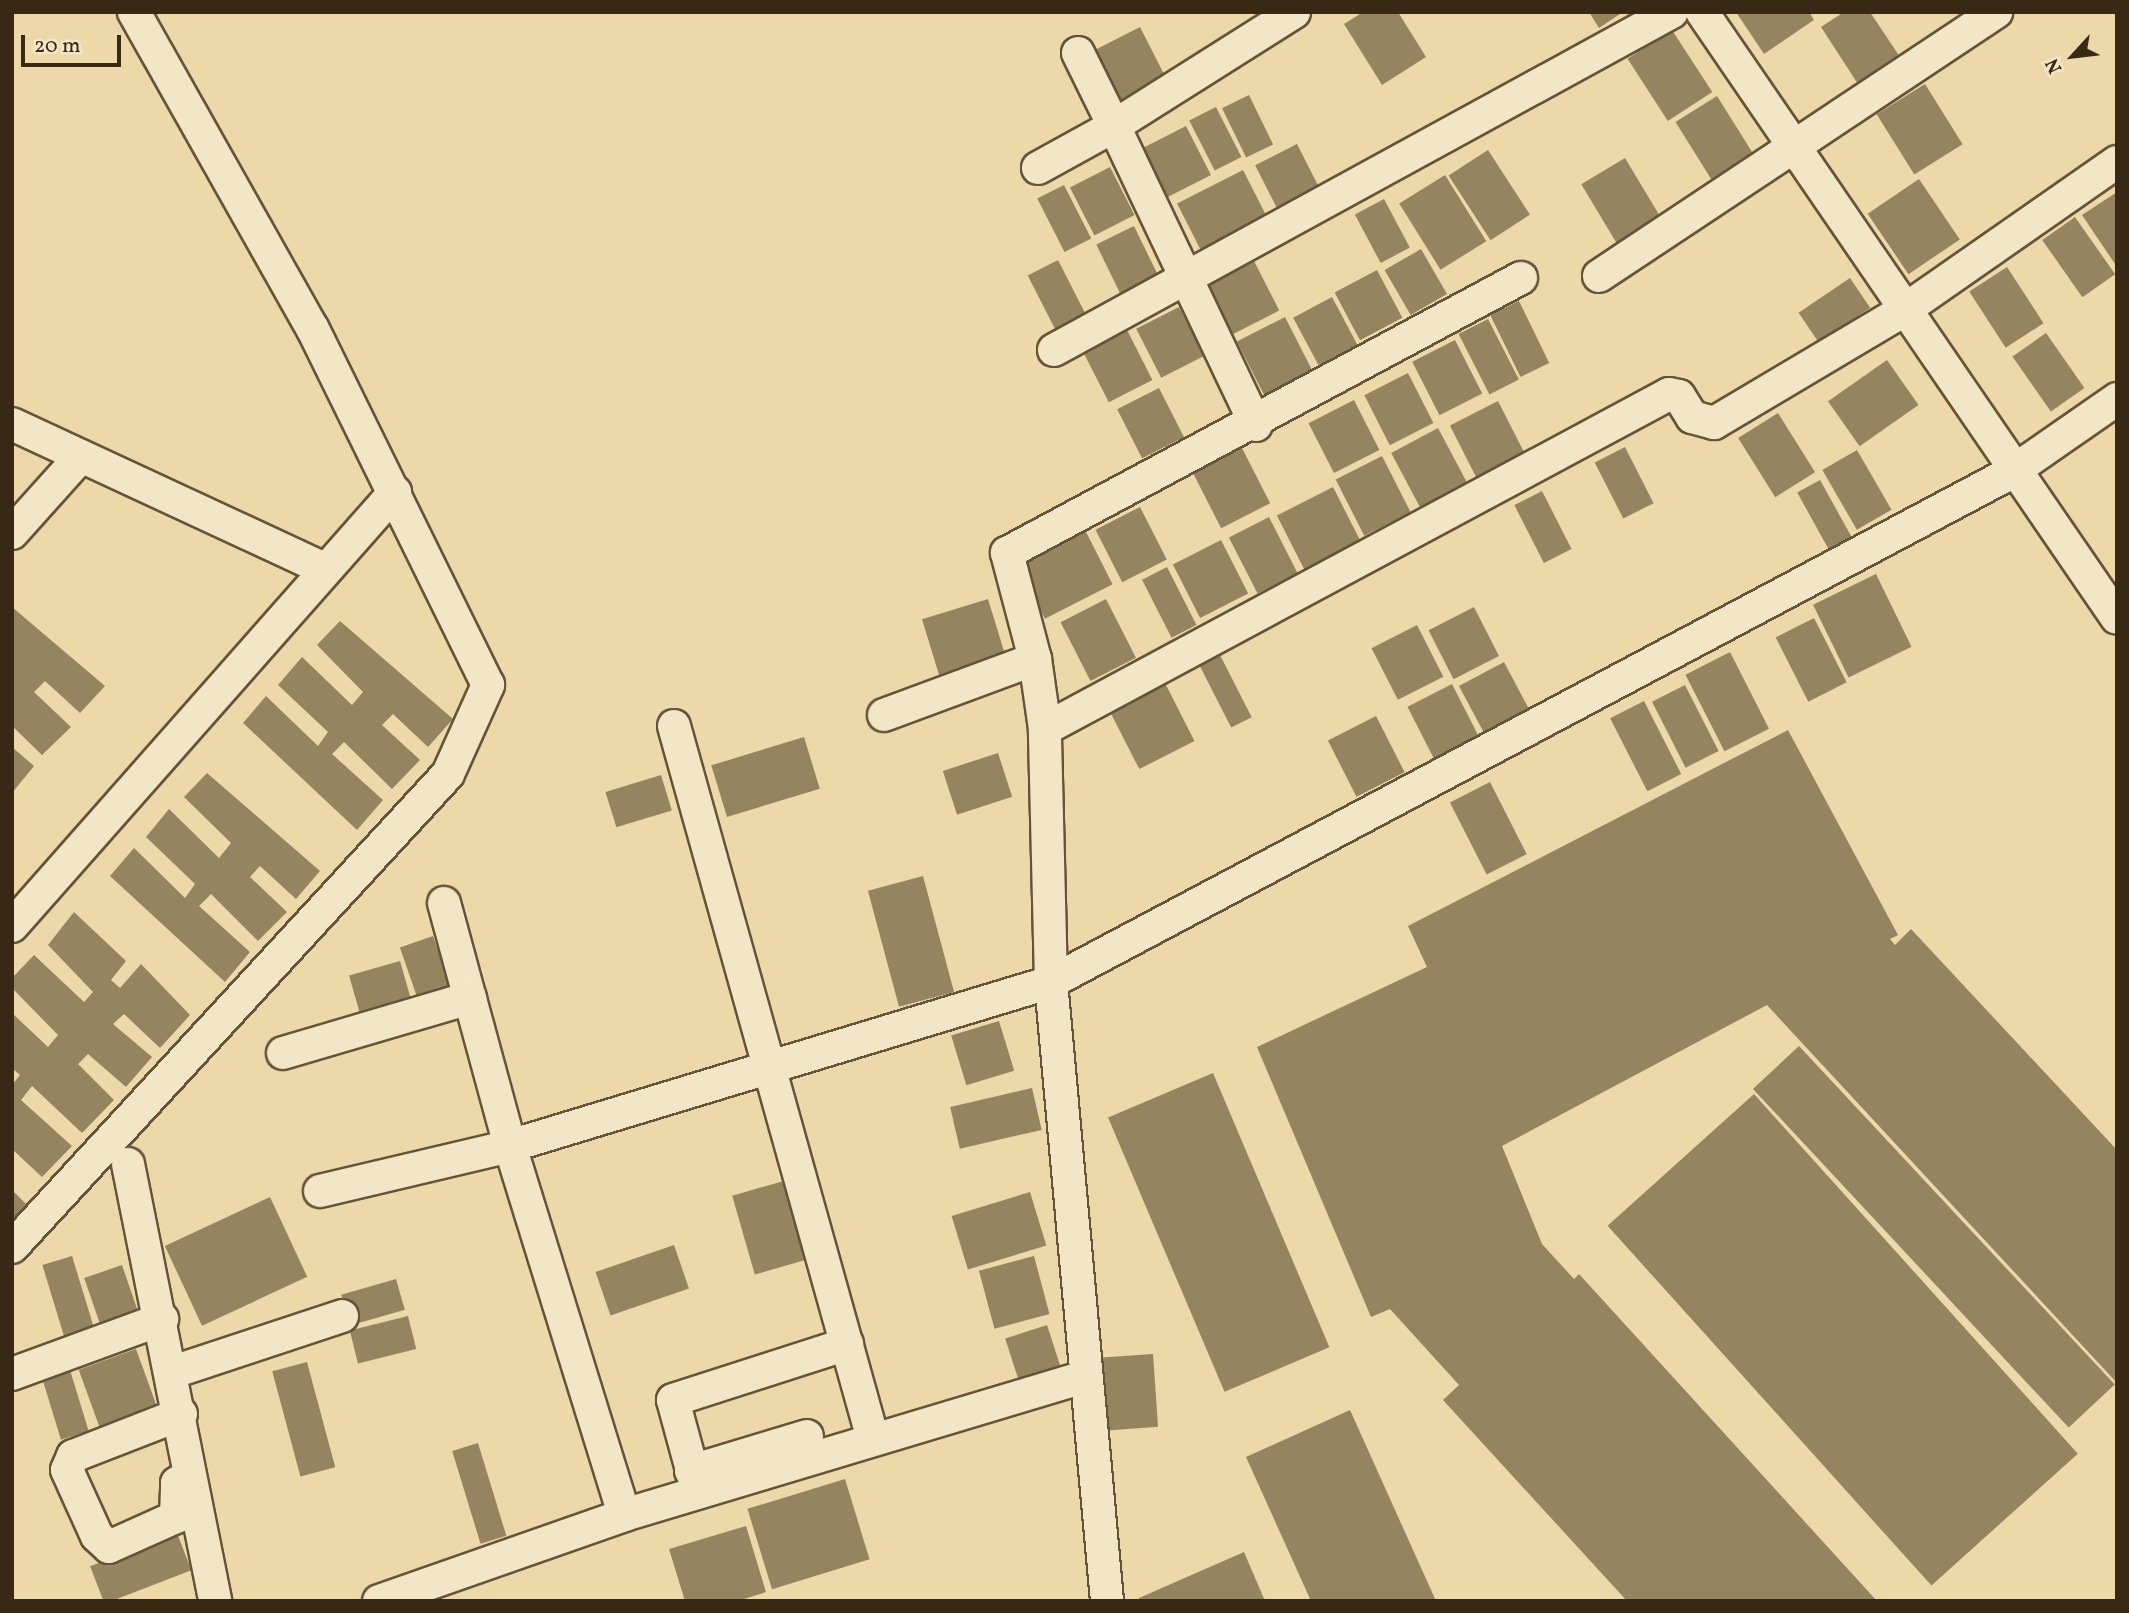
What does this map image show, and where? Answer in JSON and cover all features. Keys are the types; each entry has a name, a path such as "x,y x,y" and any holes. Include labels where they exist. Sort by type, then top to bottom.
{"street":[{"path":"12,1247 448,774 488,685 312,328 134,12"},
{"path":"1038,168 1114,126 1294,12"},
{"path":"1054,350 1185,282 1672,12"},
{"path":"1702,12 1906,309 2012,472 2117,618"},
{"path":"1599,276 1996,12"},
{"path":"1078,53 1185,282 1256,425"},
{"path":"1045,729 1669,394 1678,396 1692,417 1714,423 1906,309 2117,162"},
{"path":"1107,1601 1084,1377 1051,982 1045,729 1035,659 1005,564 1012,548 1256,425 1521,278"},
{"path":"320,1191 510,1146 771,1062 1051,982 2012,472 2117,399"},
{"path":"12,424 325,569"},
{"path":"12,533 81,456"},
{"path":"12,926 395,492"},
{"path":"884,715 1035,659"},
{"path":"674,726 771,1062 873,1439"},
{"path":"444,903 510,1146 624,1515"},
{"path":"283,1053 470,998"},
{"path":"128,1164 173,1372 215,1601"},
{"path":"173,1372 342,1316"},
{"path":"12,1374 162,1319"},
{"path":"695,1481 673,1400 847,1344"},
{"path":"695,1481 873,1439 1084,1377"},
{"path":"181,1415 74,1456 67,1470 97,1536 110,1547 176,1517 177,1483 192,1477"},
{"path":"379,1601 624,1515 695,1481 807,1436"}],"building":[{"path":"1363,12 1398,12 1426,57 1382,85 1344,24"},
{"path":"1589,12 1623,12 1599,28"},
{"path":"1736,12 1809,12 1814,20 1764,54"},
{"path":"1844,12 1870,12 1900,57 1858,84 1821,27"},
{"path":"1140,27 1167,80 1118,105 1091,52"},
{"path":"1672,30 1712,92 1668,121 1628,59"},
{"path":"1925,84 1963,144 1914,174 1877,114"},
{"path":"1249,95 1273,144 1246,158 1222,108"},
{"path":"1717,96 1754,155 1713,181 1675,122"},
{"path":"1216,107 1241,157 1215,171 1189,121"},
{"path":"1186,126 1211,175 1167,197 1142,148"},
{"path":"1297,144 1321,191 1279,213 1255,165"},
{"path":"1488,150 1530,215 1491,240 1449,176"},
{"path":"1625,158 1662,220 1618,246 1581,184"},
{"path":"1110,167 1135,215 1094,236 1070,187"},
{"path":"1243,170 1270,223 1204,256 1177,204"},
{"path":"1445,175 1486,241 1441,270 1399,204"},
{"path":"1919,179 1960,240 1908,274 1868,214"},
{"path":"1064,185 1091,238 1065,252 1037,199"},
{"path":"2117,192 2117,267 2082,215"},
{"path":"1384,199 1410,248 1381,263 1355,214"},
{"path":"2075,217 2115,274 2082,297 2042,240"},
{"path":"1134,226 1159,277 1121,296 1096,244"},
{"path":"1421,249 1447,294 1411,315 1385,270"},
{"path":"1252,257 1279,310 1229,336 1202,282"},
{"path":"1058,260 1086,314 1055,330 1028,275"},
{"path":"2007,267 2043,323 2006,348 1969,292"},
{"path":"1377,270 1402,318 1360,340 1335,293"},
{"path":"1850,278 1870,308 1819,343 1799,313"},
{"path":"1332,297 1357,345 1319,365 1293,318"},
{"path":"1519,301 1549,363 1520,377 1490,315"},
{"path":"1179,307 1204,356 1161,378 1136,329"},
{"path":"1285,317 1312,370 1264,395 1237,342"},
{"path":"1488,319 1519,380 1489,395 1459,334"},
{"path":"1127,330 1152,380 1109,402 1083,352"},
{"path":"2046,333 2084,388 2051,411 2012,357"},
{"path":"1455,340 1482,393 1439,415 1412,362"},
{"path":"1887,360 1919,405 1860,446 1828,401"},
{"path":"1408,373 1433,423 1390,445 1364,395"},
{"path":"1159,388 1184,437 1142,458 1117,409"},
{"path":"1354,400 1379,450 1334,473 1309,423"},
{"path":"1498,401 1527,457 1478,482 1450,426"},
{"path":"1778,413 1815,472 1775,497 1738,438"},
{"path":"1438,428 1468,485 1421,509 1391,453"},
{"path":"1625,447 1654,503 1623,519 1595,462"},
{"path":"1242,448 1270,503 1221,528 1193,473"},
{"path":"1857,450 1892,510 1857,530 1822,470"},
{"path":"1382,456 1411,512 1364,536 1336,480"},
{"path":"1820,480 1852,537 1829,549 1797,493"},
{"path":"1333,487 1361,542 1305,571 1277,516"},
{"path":"1542,491 1572,549 1544,563 1514,505"},
{"path":"1140,507 1167,560 1122,582 1095,530"},
{"path":"1269,517 1298,573 1258,594 1229,537"},
{"path":"1084,528 1113,584 1045,619 1016,563"},
{"path":"1221,540 1248,593 1200,618 1173,565"},
{"path":"1167,567 1197,625 1172,638 1142,580"},
{"path":"1876,574 1912,647 1849,677 1813,605"},
{"path":"988,599 1006,658 940,678 922,619"},
{"path":"1106,599 1136,658 1091,681 1061,622"},
{"path":"12,607 105,686 80,713 45,681 34,692 71,727 42,755 12,726"},
{"path":"1474,607 1499,656 1454,679 1429,630"},
{"path":"1814,618 1847,682 1808,702 1776,638"},
{"path":"340,621 453,719 428,747 393,714 382,725 420,760 392,789 344,742 332,754 383,800 357,830 243,723 266,696 318,746 328,732 278,685 302,657 352,705 363,692 317,645"},
{"path":"1417,625 1443,677 1398,700 1372,648"},
{"path":"1730,652 1769,729 1724,751 1685,675"},
{"path":"1219,653 1252,717 1231,728 1199,663"},
{"path":"1504,662 1529,710 1484,734 1459,686"},
{"path":"1165,683 1195,741 1139,769 1110,711"},
{"path":"1452,684 1479,737 1434,759 1407,707"},
{"path":"1685,685 1719,751 1686,768 1652,702"},
{"path":"1644,701 1681,774 1647,791 1610,718"},
{"path":"1376,716 1405,772 1356,797 1328,741"},
{"path":"1788,730 1898,935 1890,939 1895,945 1911,929 2117,1150 2117,1383 1767,1005 1502,1146 1542,1244 1574,1279 1579,1274 1877,1601 1627,1601 1443,1400 1459,1385 1390,1309 1371,1317 1257,1047 1427,967 1408,926"},
{"path":"804,737 820,789 727,817 711,765"},
{"path":"12,747 34,766 12,793"},
{"path":"998,753 1012,797 957,815 943,771"},
{"path":"207,773 320,871 296,899 260,866 250,877 287,912 258,941 211,894 199,906 250,952 225,982 110,876 134,848 185,898 195,884 146,837 169,809 219,858 231,843 184,797"},
{"path":"661,775 672,810 616,827 606,792"},
{"path":"1490,782 1527,854 1487,875 1450,802"},
{"path":"923,876 954,992 899,1007 868,891"},
{"path":"74,912 126,961 111,980 120,988 141,964 190,1015 160,1048 124,1014 113,1024 152,1057 126,1087 88,1054 78,1064 114,1100 82,1133 32,1086 21,1100 72,1146 42,1177 12,1149 12,1085 20,1075 12,1068 12,1013 48,1047 58,1035 12,988 12,978 34,955 84,1002 93,992 48,945"},
{"path":"433,936 454,997 421,1009 400,947"},
{"path":"400,961 413,1005 362,1020 349,976"},
{"path":"999,1021 1014,1071 966,1085 951,1036"},
{"path":"1799,1046 2115,1385 2069,1428 1753,1089"},
{"path":"1213,1073 1329,1347 1225,1392 1108,1118"},
{"path":"1032,1088 1042,1130 960,1149 950,1107"},
{"path":"1754,1094 2078,1454 1931,1586 1608,1226"},
{"path":"787,1180 810,1259 755,1275 732,1196"},
{"path":"12,1190 27,1205 12,1221"},
{"path":"1030,1192 1046,1246 968,1270 952,1216"},
{"path":"270,1197 307,1277 202,1326 165,1246"},
{"path":"674,1245 689,1288 610,1316 596,1272"},
{"path":"72,1256 95,1331 65,1340 42,1265"},
{"path":"1034,1256 1050,1314 994,1329 979,1271"},
{"path":"122,1265 141,1319 103,1332 84,1278"},
{"path":"396,1279 405,1310 350,1325 341,1295"},
{"path":"408,1316 416,1349 358,1364 350,1331"},
{"path":"1047,1325 1061,1369 1019,1382 1005,1339"},
{"path":"136,1349 159,1413 102,1434 79,1370"},
{"path":"1153,1354 1158,1427 1107,1430 1102,1358"},
{"path":"307,1362 335,1467 300,1477 272,1371"},
{"path":"70,1370 89,1431 61,1440 42,1378"},
{"path":"1350,1410 1436,1601 1311,1601 1246,1457"},
{"path":"478,1443 506,1536 481,1544 452,1451"},
{"path":"845,1479 870,1559 772,1589 747,1509"},
{"path":"746,1526 766,1592 738,1601 685,1601 669,1549"},
{"path":"177,1533 191,1570 111,1601 103,1601 90,1566"},
{"path":"1244,1552 1265,1601 1140,1601 1139,1598"}]}
